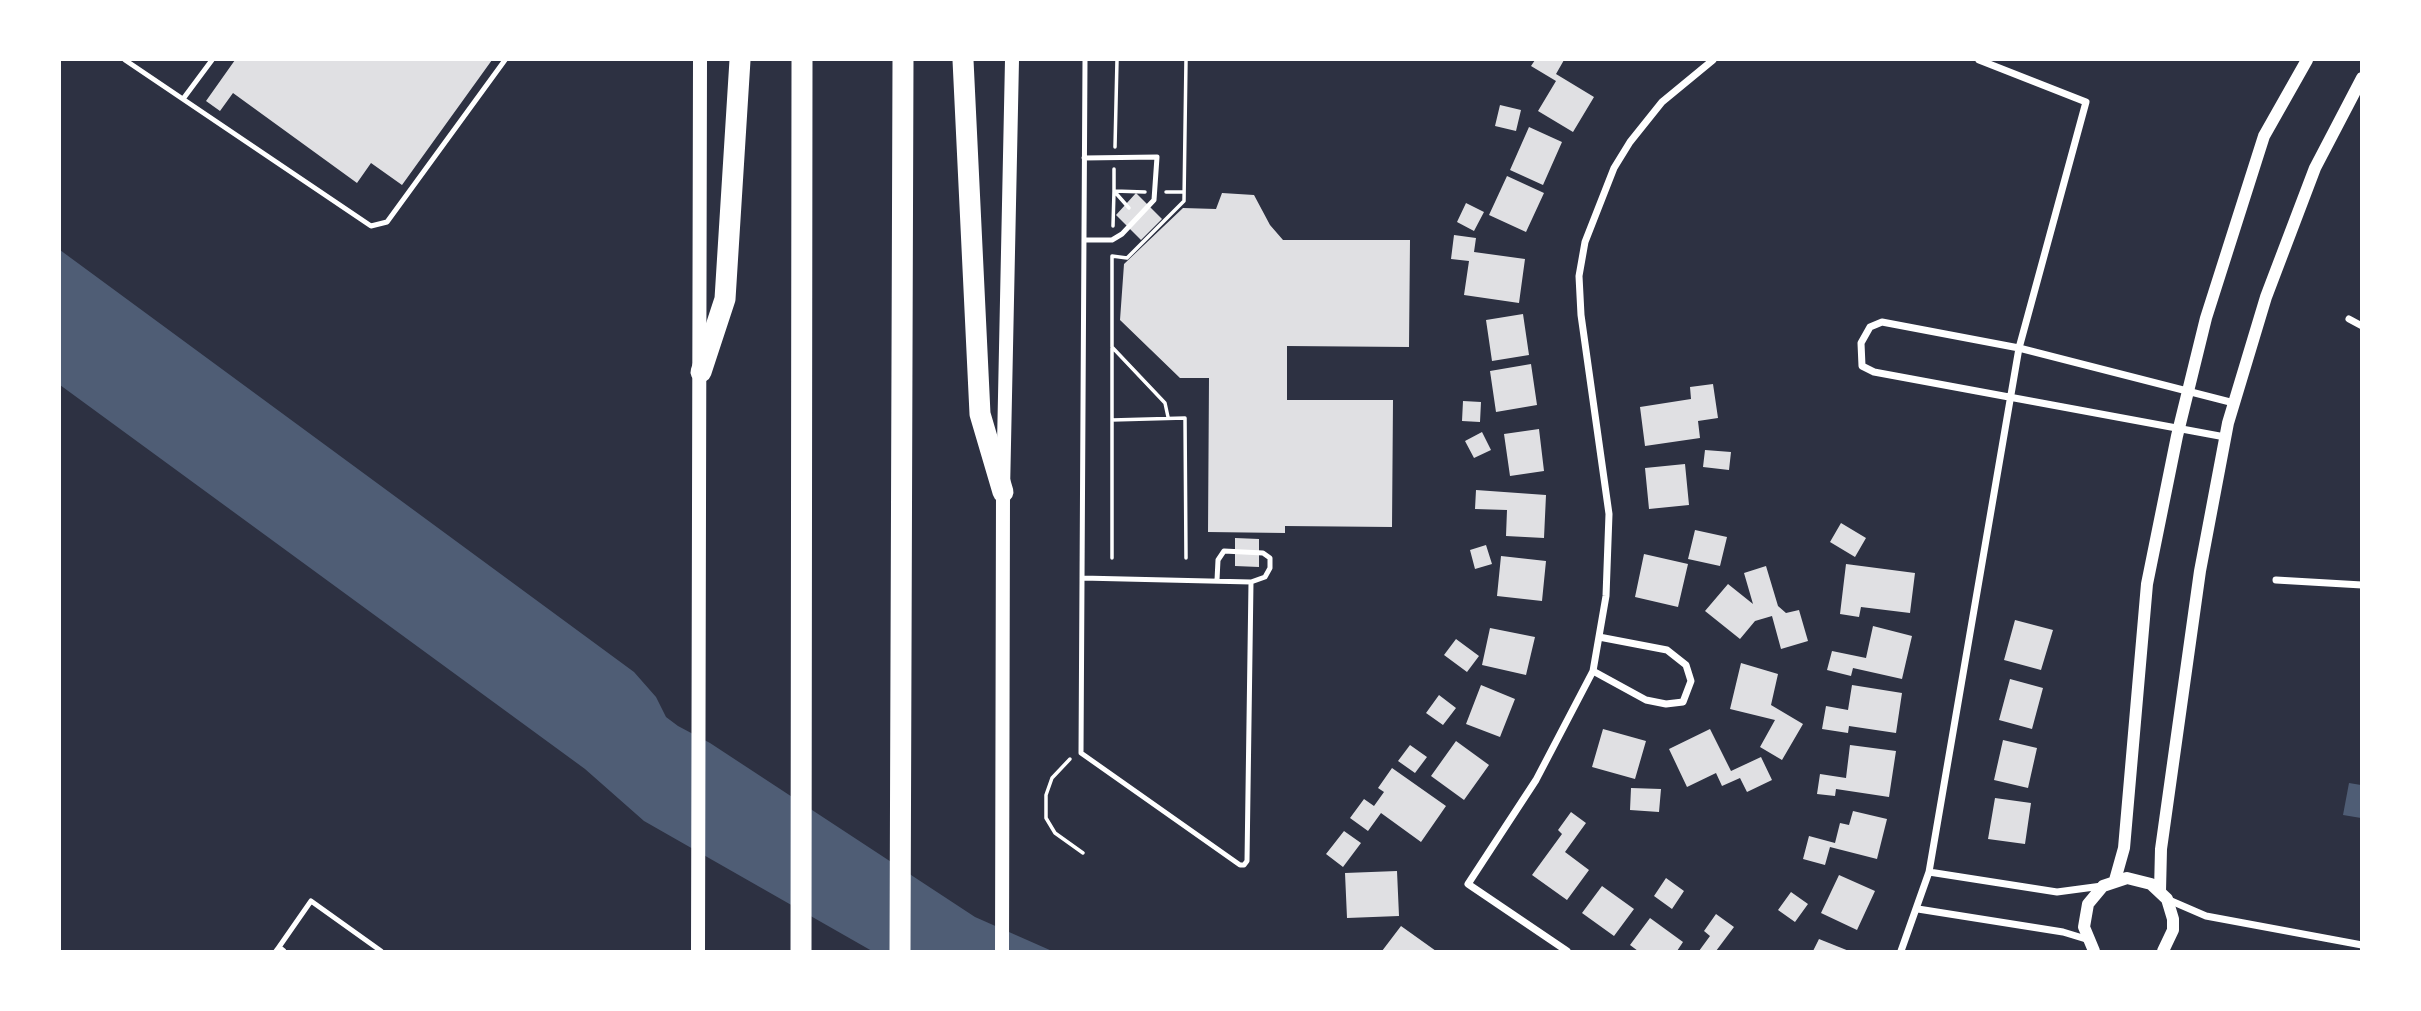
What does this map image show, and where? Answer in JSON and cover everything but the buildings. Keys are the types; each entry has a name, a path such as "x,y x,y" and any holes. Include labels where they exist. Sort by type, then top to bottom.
{"highway":[{"path":"701,372 725,299 740,60"},
{"path":"801,951 802,60"},
{"path":"900,951 903,60"},
{"path":"963,60 980,414 1003,492"}],"main road":[{"path":"698,951 700,60"},
{"path":"1002,951 1003,492 1012,60"}],"street":[{"path":"1567,951 1468,884 1536,780 1593,671 1606,596 1609,514 1581,315 1579,276 1585,242 1614,168 1630,142 1662,102 1713,60"},
{"path":"1901,951 1929,872 2019,348 2086,102 1979,60"},
{"path":"2090,947 2084,927 2088,904 2109,883 2124,848 2147,584 2188,391 2206,318 2264,136 2307,60"},
{"path":"2163,951 2173,930 2173,919 2163,895 2161,849 2200,571 2225,437 2266,297 2315,168 2361,78"},
{"path":"2349,319 2361,326"},
{"path":"2225,437 1874,372 1863,366 1861,343 1870,327 1882,322 2019,348 2234,403"},
{"path":"2276,580 2361,585"},
{"path":"1593,671 1646,700 1666,704 1683,702 1691,681 1686,664 1667,650 1599,637"},
{"path":"1929,872 2057,892 2139,880 2206,916 2361,945"},
{"path":"1918,909 2054,930 2090,947"}],"lane":[{"path":"127,60 371,226 387,222 505,60"},
{"path":"183,99 212,60"},
{"path":"1085,60 1081,752 1240,865 1247,861 1251,582"},
{"path":"1084,158 1157,157 1154,200 1122,234 1112,240 1084,240"},
{"path":"1082,578 1251,582 1265,577 1270,568 1270,558 1263,553 1224,551 1218,560 1217,580"},
{"path":"280,950 311,901 381,951"}],"path":[{"path":"1112,558 1112,257 1127,258 1184,201 1186,60"},
{"path":"1111,346 1165,403 1168,417"},
{"path":"1112,420 1185,418 1186,558"},
{"path":"1081,752 1064,762 1052,778 1046,795 1046,818 1055,832 1083,853"}],"water":[{"path":"60,250 634,672 656,697 666,717 678,726 710,743 975,917 1052,951 872,951 644,821 585,769 60,385"},
{"path":"2349,783 2361,785 2361,818 2343,815"}]}
